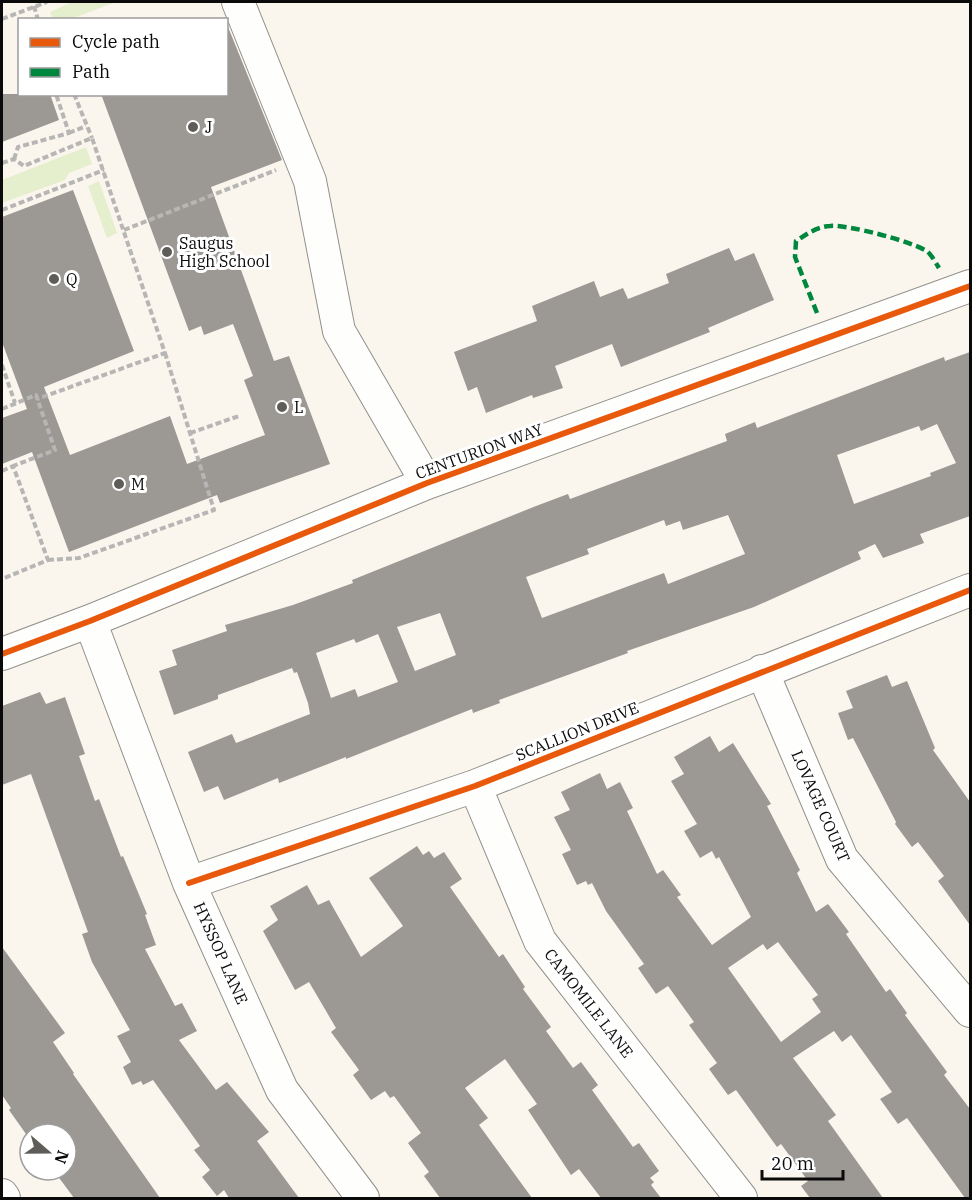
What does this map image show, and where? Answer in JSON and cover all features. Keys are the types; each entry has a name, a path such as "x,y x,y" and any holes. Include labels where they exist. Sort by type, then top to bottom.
{"street":[{"path":"238,2 310,181 339,331 427,483"},
{"name":"CENTURION WAY","path":"2,654 90,621 427,483 970,286"},
{"name":"SCALLION DRIVE","path":"189,883 475,786 970,590"},
{"name":"HYSSOP LANE","path":"90,621 189,883 282,1090 363,1198"},
{"name":"LOVAGE COURT","path":"762,671 842,859 970,1011"},
{"name":"CAMOMILE LANE","path":"475,786 540,941 741,1198"}],"path":[{"path":"2,18 46,2"},
{"path":"34,6 38,18"},
{"path":"57,96 69,133"},
{"path":"2,579 48,560 79,558 214,510 104,170 75,96"},
{"path":"2,164 14,159 18,147 86,126"},
{"path":"14,159 24,166 92,138"},
{"path":"124,230 301,160"},
{"path":"2,210 104,170"},
{"path":"37,399 165,354"},
{"path":"2,365 15,403"},
{"path":"2,409 36,395 55,450 2,471"},
{"path":"190,433 239,416"},
{"path":"13,466 48,560"}],"green space":[{"path":"72,2 116,2 74,18 53,18 50,12"},
{"path":"86,147 92,164 69,173 65,180 2,203 2,180"},
{"path":"99,181 117,233 107,238 88,186"}],"building":[{"path":"228,27 282,160 211,187 274,361 289,356 330,464 220,503 217,495 69,552 32,452 2,464 2,418 27,409 2,342 2,217 73,190 134,351 44,387 70,455 170,416 187,464 265,435 244,380 253,376 233,324 204,335 201,326 189,331 102,96 228,96"},
{"path":"2,94 51,96 59,120 2,142"},
{"path":"729,248 735,261 754,253 774,300 708,328 710,332 621,367 612,344 555,366 563,388 533,398 532,395 486,413 477,387 468,391 454,352 537,321 532,306 594,281 600,297 623,288 628,299 669,283 666,274"},
{"path":"970,352 970,516 920,534 924,543 883,558 875,544 858,552 861,559 754,607 627,651 628,653 499,700 500,703 473,713 472,709 279,783 278,778 224,800 218,786 204,792 188,752 232,734 236,743 310,714 308,703 297,672 294,673 292,668 218,695 218,699 174,715 159,671 177,665 172,650 227,631 225,625 293,605 353,583 352,580 536,506 568,494 570,499 727,441 725,434 755,422 757,428 944,357 945,361","holes":["937,424 956,463 930,473 931,476 854,504 837,455 919,426 921,431","728,515 745,554 668,584 664,573 542,618 526,577 589,554 587,549 664,520 666,526 680,521 683,530","440,613 456,655 415,671 397,627","378,634 398,682 358,697 355,689 331,698 316,653 354,639 356,643"]},
{"path":"887,675 892,687 907,681 935,748 933,750 970,802 970,925 938,881 944,876 918,842 912,847 895,824 853,738 848,740 838,713 853,708 846,691"},
{"path":"40,692 46,704 65,697 85,754 79,756 95,801 99,799 121,857 123,856 147,914 145,915 156,945 145,949 175,1006 182,1003 197,1031 179,1040 216,1090 227,1082 269,1132 257,1141 299,1198 229,1198 224,1190 217,1196 202,1177 210,1170 194,1150 200,1146 153,1080 143,1085 141,1081 132,1085 123,1067 131,1062 117,1036 130,1030 92,962 82,934 88,932 31,774 2,785 2,706"},
{"path":"710,736 719,752 733,743 771,804 767,806 800,870 797,873 816,912 828,904 849,932 846,934 886,992 890,989 907,1013 905,1015 947,1072 944,1075 970,1109 970,1198 965,1198 907,1118 898,1124 880,1099 892,1092 851,1035 842,1042 834,1031 793,1058 836,1115 828,1121 883,1198 810,1198 801,1186 808,1181 781,1144 777,1147 736,1090 728,1095 709,1069 717,1063 689,1025 694,1022 668,986 656,994 638,968 644,964 606,911 592,883 588,885 586,881 577,885 562,854 571,850 554,817 570,810 561,792 600,773 607,789 620,782 633,808 627,811 657,874 663,870 681,895 677,897 712,945 751,917 719,857 716,859 712,851 700,858 684,831 697,824 671,781 684,774 674,757","holes":["778,942 818,995 812,999 821,1012 781,1042 728,968 763,944 767,950"]},
{"path":"417,846 423,855 429,851 434,858 444,852 462,879 450,887 499,957 503,954 525,987 523,989 551,1027 546,1031 573,1068 581,1062 598,1085 592,1090 633,1147 639,1143 659,1171 650,1178 654,1182 651,1185 661,1198 601,1198 579,1169 571,1175 528,1110 537,1104 505,1059 465,1088 488,1118 479,1125 532,1198 440,1198 424,1176 429,1172 408,1143 421,1133 394,1096 390,1098 385,1091 371,1100 353,1075 359,1070 331,1032 336,1028 309,982 295,990 263,931 278,920 270,906 307,885 318,905 329,900 361,957 403,926 369,878"},
{"path":"2,947 65,1033 53,1042 73,1074 160,1198 74,1198 62,1182 78,1182 78,1122 18,1123 2,1095"}],"marked path":[{"path":"817,313 795,257 796,241 816,229 838,226 895,239 928,252 939,268"}],"cycle path":[{"path":"2,654 90,621 427,483 970,286"},
{"path":"189,883 475,786 970,590"}],"place":[{"name":"J","path":"193,127"},
{"name":"Saugus High School","path":"167,252"},
{"name":"Q","path":"54,279"},
{"name":"L","path":"282,407"},
{"name":"M","path":"119,484"}]}
